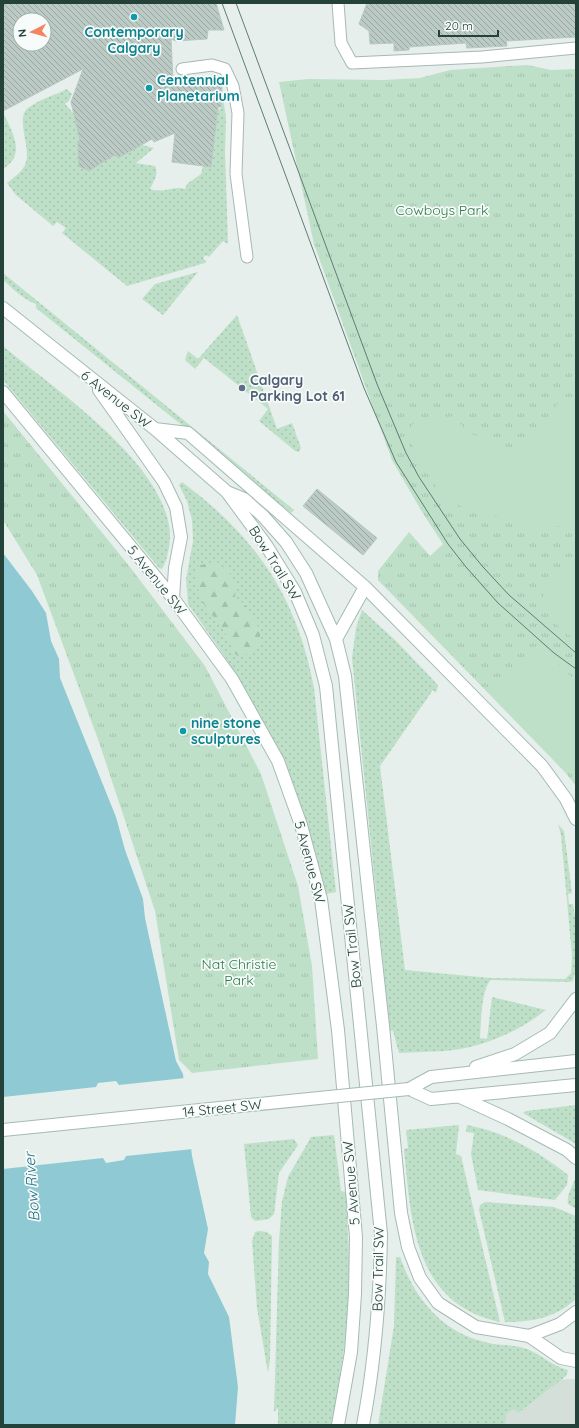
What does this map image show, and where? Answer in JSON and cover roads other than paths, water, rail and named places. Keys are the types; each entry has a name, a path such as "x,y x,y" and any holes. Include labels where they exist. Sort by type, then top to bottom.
{"main road":[{"name":"6 Avenue SW","path":"3,308 155,429 227,492"},
{"path":"92,379 164,482 176,506 181,537 175,568 173,598"},
{"name":"5 Avenue SW","path":"3,392 173,598 232,679 278,761 301,825 322,899 338,1030 356,1237 355,1294 351,1352 338,1425"},
{"path":"155,429 188,433 364,587 542,766 566,799 576,819"},
{"path":"227,492 244,498 286,542 306,573 336,640 345,676 383,1026 401,1213 408,1247 420,1278 438,1303 476,1327 529,1336 561,1358 576,1361"},
{"name":"Bow Trail SW","path":"227,492 266,546 295,592 313,635 326,686 381,1234 380,1292 369,1395 363,1425"},
{"path":"336,640 364,587"},
{"path":"456,1074 515,1054 550,1033 576,999"},
{"name":"14 Street SW","path":"3,1130 409,1089 431,1077 576,1061"},
{"path":"409,1089 431,1099 576,1085"},
{"path":"459,1097 536,1133 567,1150 576,1158"},
{"path":"529,1336 560,1324 576,1312"}],"lane":[{"path":"338,3 341,43 352,63 482,57 576,48"},
{"path":"182,69 212,65 225,69 233,86 238,113 236,150 238,192 247,257"}],"water":[{"name":"Bow River","path":"3,553 32,591 46,613 51,641 59,659 60,678 116,817 125,850 143,899 145,918 176,1061 183,1074 192,1156 208,1229 204,1253 209,1262 208,1274 229,1317 238,1387 235,1425 3,1425"}],"tram line":[{"path":"222,3 364,388 396,462 448,544 466,567 498,603 554,653 576,669"},
{"path":"236,3 377,384 406,453 419,477 460,539 483,567 509,595 576,653"}],"place":[{"name":"Contemporary Calgary","path":"134,17"},
{"name":"Centennial Planetarium","path":"149,88"},
{"name":"Calgary Parking Lot 61","path":"242,388"},
{"name":"nine stone sculptures","path":"183,731"}],"park label":[{"name":"Cowboys Park","path":"442,210"},
{"name":"Nat Christie Park","path":"239,972"}]}
